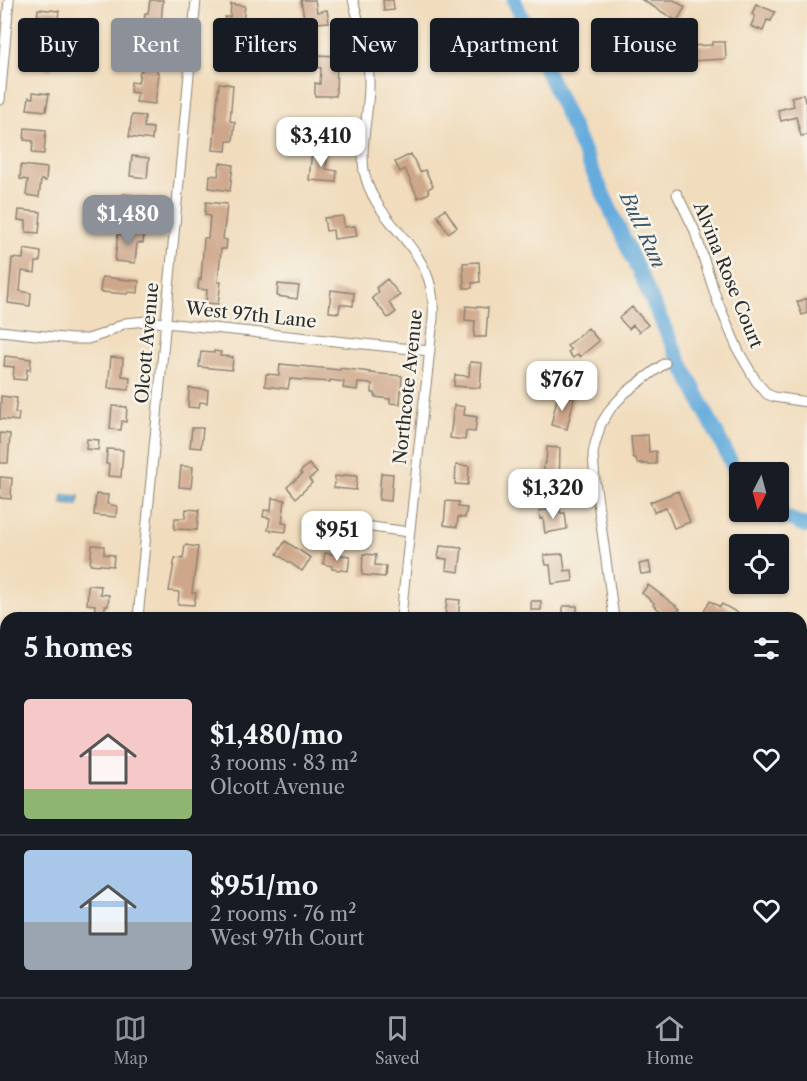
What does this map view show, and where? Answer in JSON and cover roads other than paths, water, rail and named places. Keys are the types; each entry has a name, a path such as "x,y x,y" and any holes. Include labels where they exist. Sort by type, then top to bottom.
{"street":[{"path":"0,99 9,0"},
{"name":"Olcott Avenue","path":"139,612 196,0"},
{"name":"Northcote Avenue","path":"353,0 369,72 363,154 365,172 378,206 418,257 429,278 434,303 402,612"},
{"name":"Alvina Rose Court","path":"677,194 694,229 721,310 739,352 756,381 767,394 774,397 807,402"},
{"name":"West 97th Lane","path":"0,331 88,339 131,321 147,321 430,351"},
{"path":"613,612 595,481 593,454 597,434 606,415 617,401 665,363"},
{"path":"320,520 410,532"}],"water":[{"path":"63,495 79,496 78,505 62,504"}],"waterway":[{"name":"Bull Run","path":"514,0 679,359 731,462"},
{"name":"Bull Run","path":"789,519 807,526"}]}
